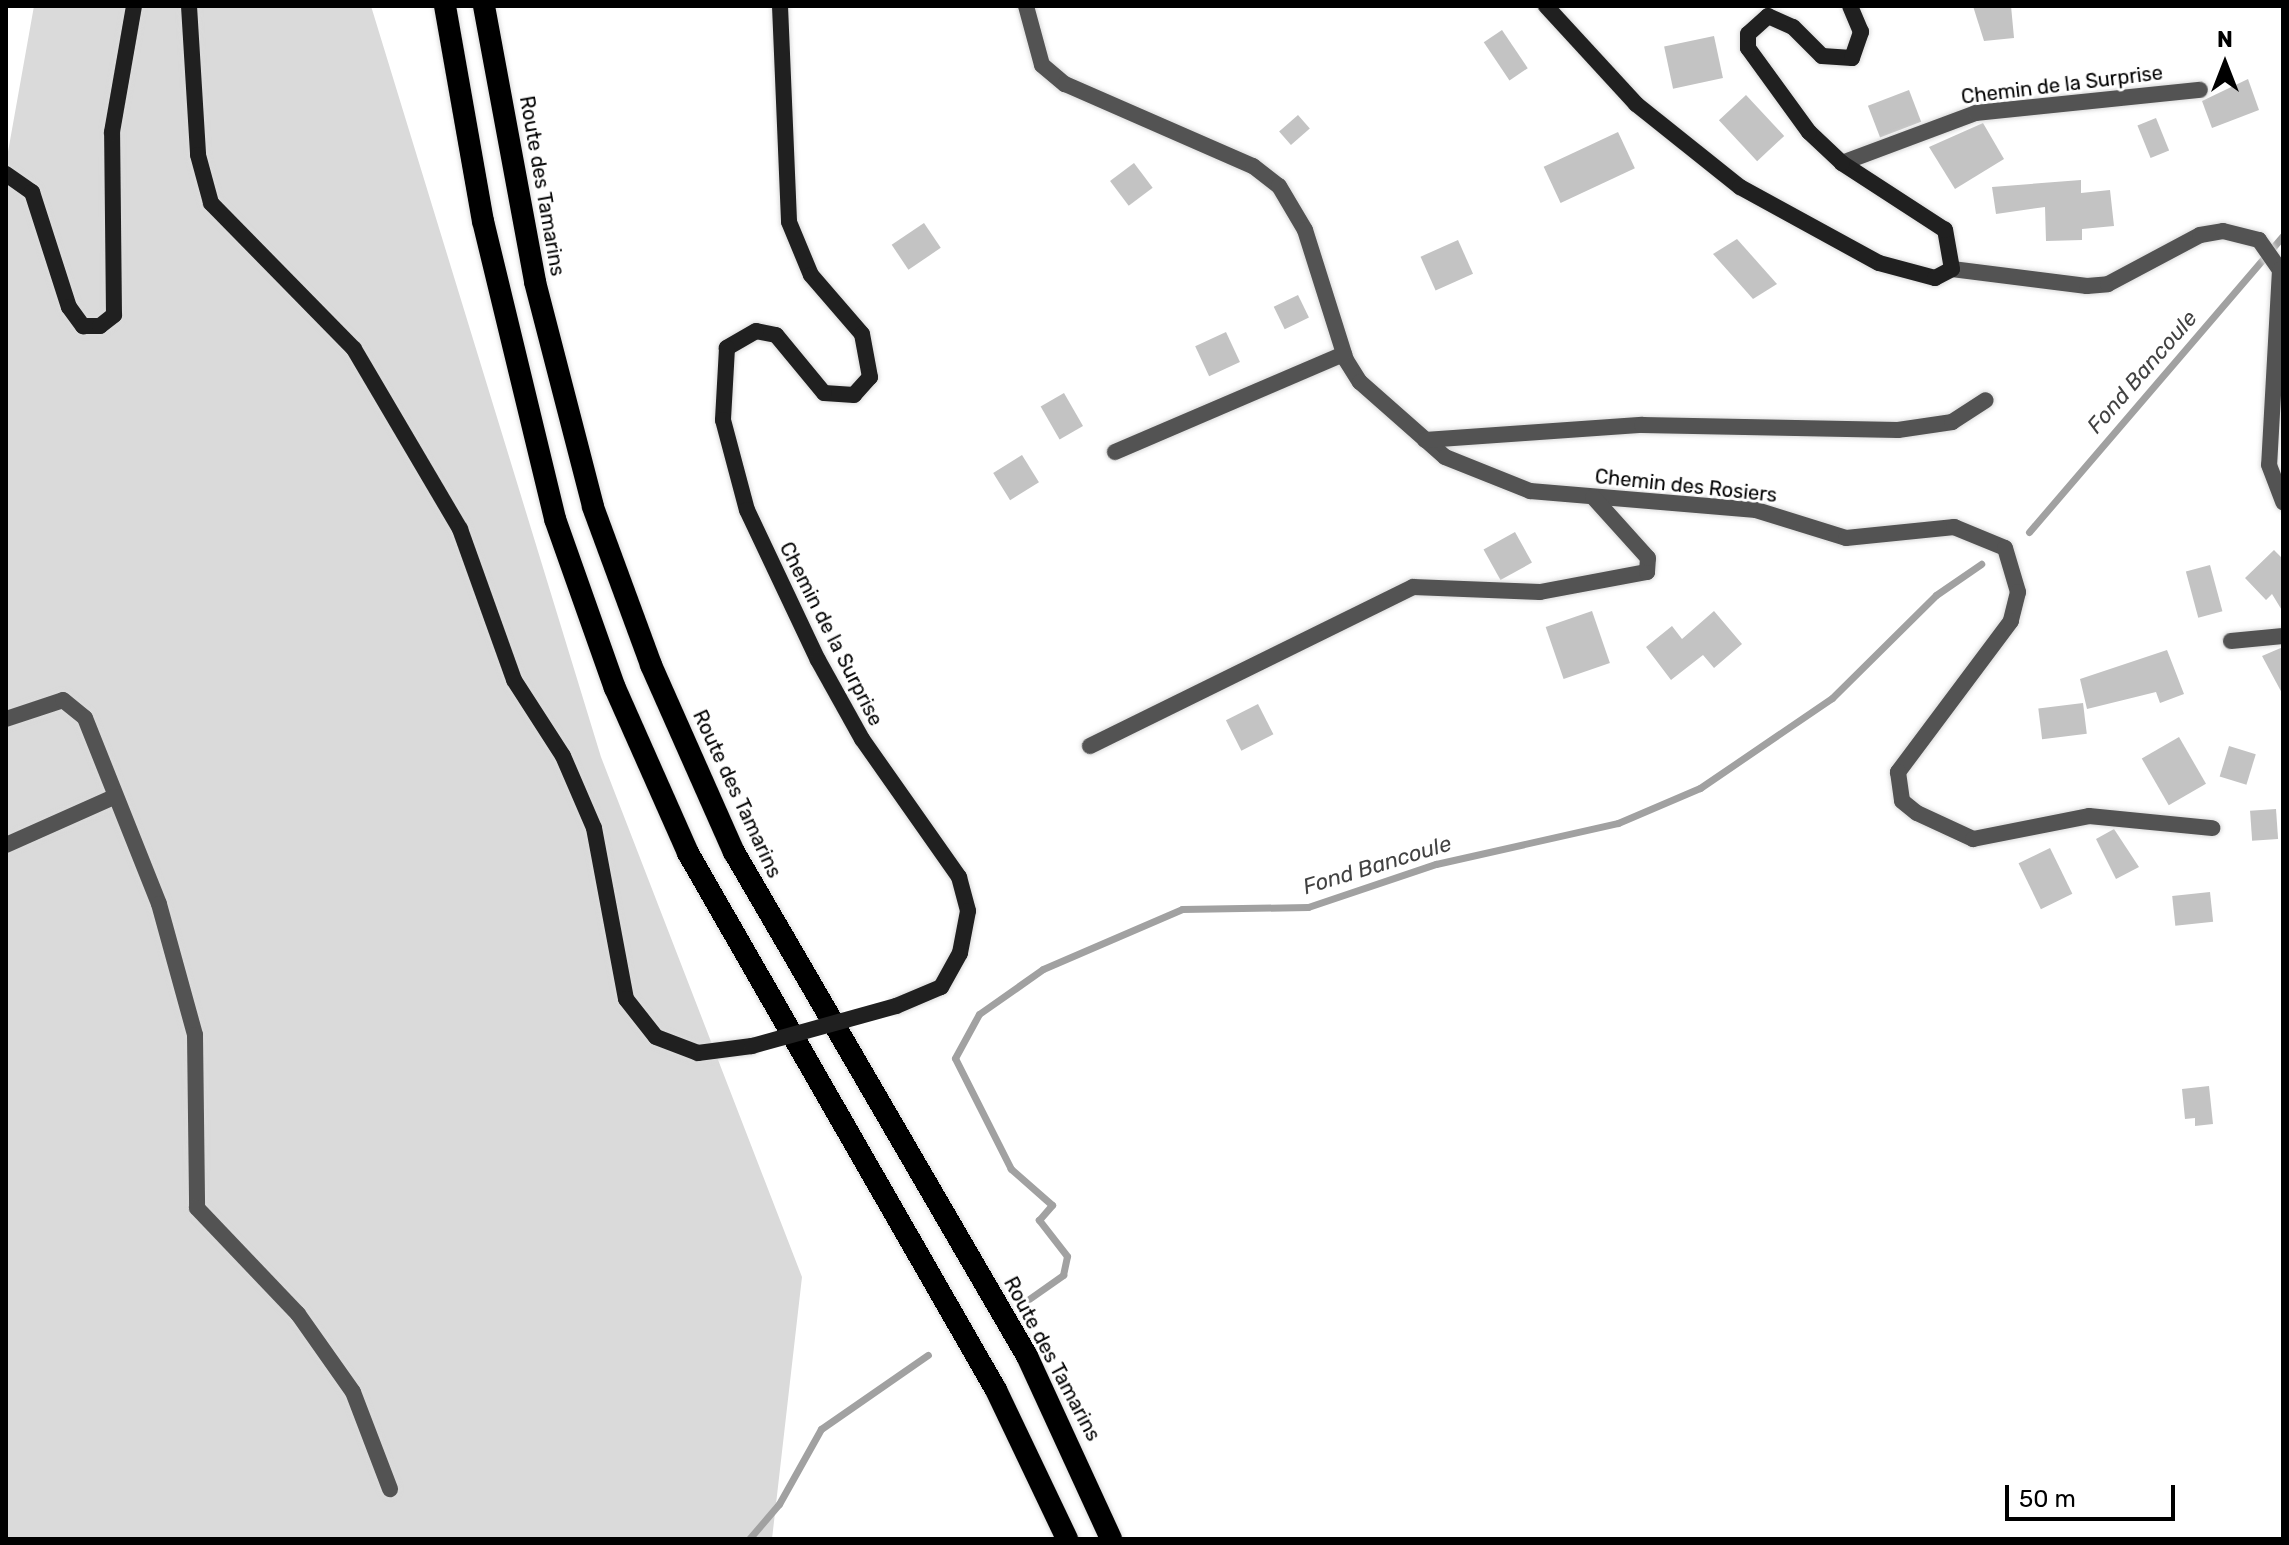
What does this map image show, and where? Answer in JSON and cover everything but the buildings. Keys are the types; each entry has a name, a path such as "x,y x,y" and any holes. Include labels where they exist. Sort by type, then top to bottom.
{"highway":[{"path":"445,6 483,221 555,519 615,688 688,853 996,1390 1067,1539"},
{"name":"Route des Tamarins","path":"484,6 538,297 593,507 651,665 734,852 1027,1356 1111,1539"}],"main road":[{"path":"6,174 32,192 69,307 83,326 100,326 114,315 111,147 134,6"},
{"name":"Chemin de la Surprise","path":"189,6 198,155 211,203 354,349 460,529 514,680 563,756 594,828 626,999 656,1037 698,1053 752,1046 896,1006 941,987 960,953 968,911 959,877 862,739 818,660 747,510 723,420 727,348 756,331 776,335 824,393 854,395 870,377 862,334 811,275 789,222 780,6"},
{"path":"1546,6 1628,96 1740,187 1910,275 1935,278 1952,269 1945,230 1842,163 1753,62 1748,34 1756,21 1780,18 1822,56 1852,58 1861,32 1850,6"}],"street":[{"name":"Chemin des Rosiers","path":"1026,6 1042,65 1065,84 1253,166 1279,186 1305,230 1344,354 1360,382 1425,440 1490,478 1530,491 1756,510 1846,538 1901,527 1984,535 2005,548 2015,567 2011,621 1906,756 1897,780 1902,801 1973,839 2089,816 2212,828"},
{"name":"Chemin de la Surprise","path":"1842,163 1976,113 2200,90"},
{"path":"1952,269 2087,286 2108,284 2200,235 2241,232 2259,240 2280,270 2269,465 2283,502"},
{"path":"1115,452 1344,354"},
{"path":"1425,440 1642,425 1898,430 1952,422 1986,400"},
{"path":"1090,746 1413,587 1540,592 1647,572 1648,558 1593,497"},
{"path":"2231,641 2283,636"},
{"path":"6,719 45,702 75,705 159,904 195,1035 197,1208 298,1314 353,1392 390,1489"},
{"path":"6,845 114,797"}],"shaded area":[{"path":"34,6 371,6 601,757 802,1277 772,1539 6,1539 6,163"}],"waterway":[{"name":"Fond Bancoule","path":"2029,532 2283,236"},
{"name":"Fond Bancoule","path":"1029,1299 1063,1275 1067,1256 1039,1220 1052,1205 1011,1169 955,1058 979,1014 1043,969 1182,909 1308,907 1436,864 1618,823 1700,788 1832,698 1936,595 1981,564"},
{"name":"Fond Bancoule","path":"749,1539 779,1504 821,1429 928,1355"}]}
